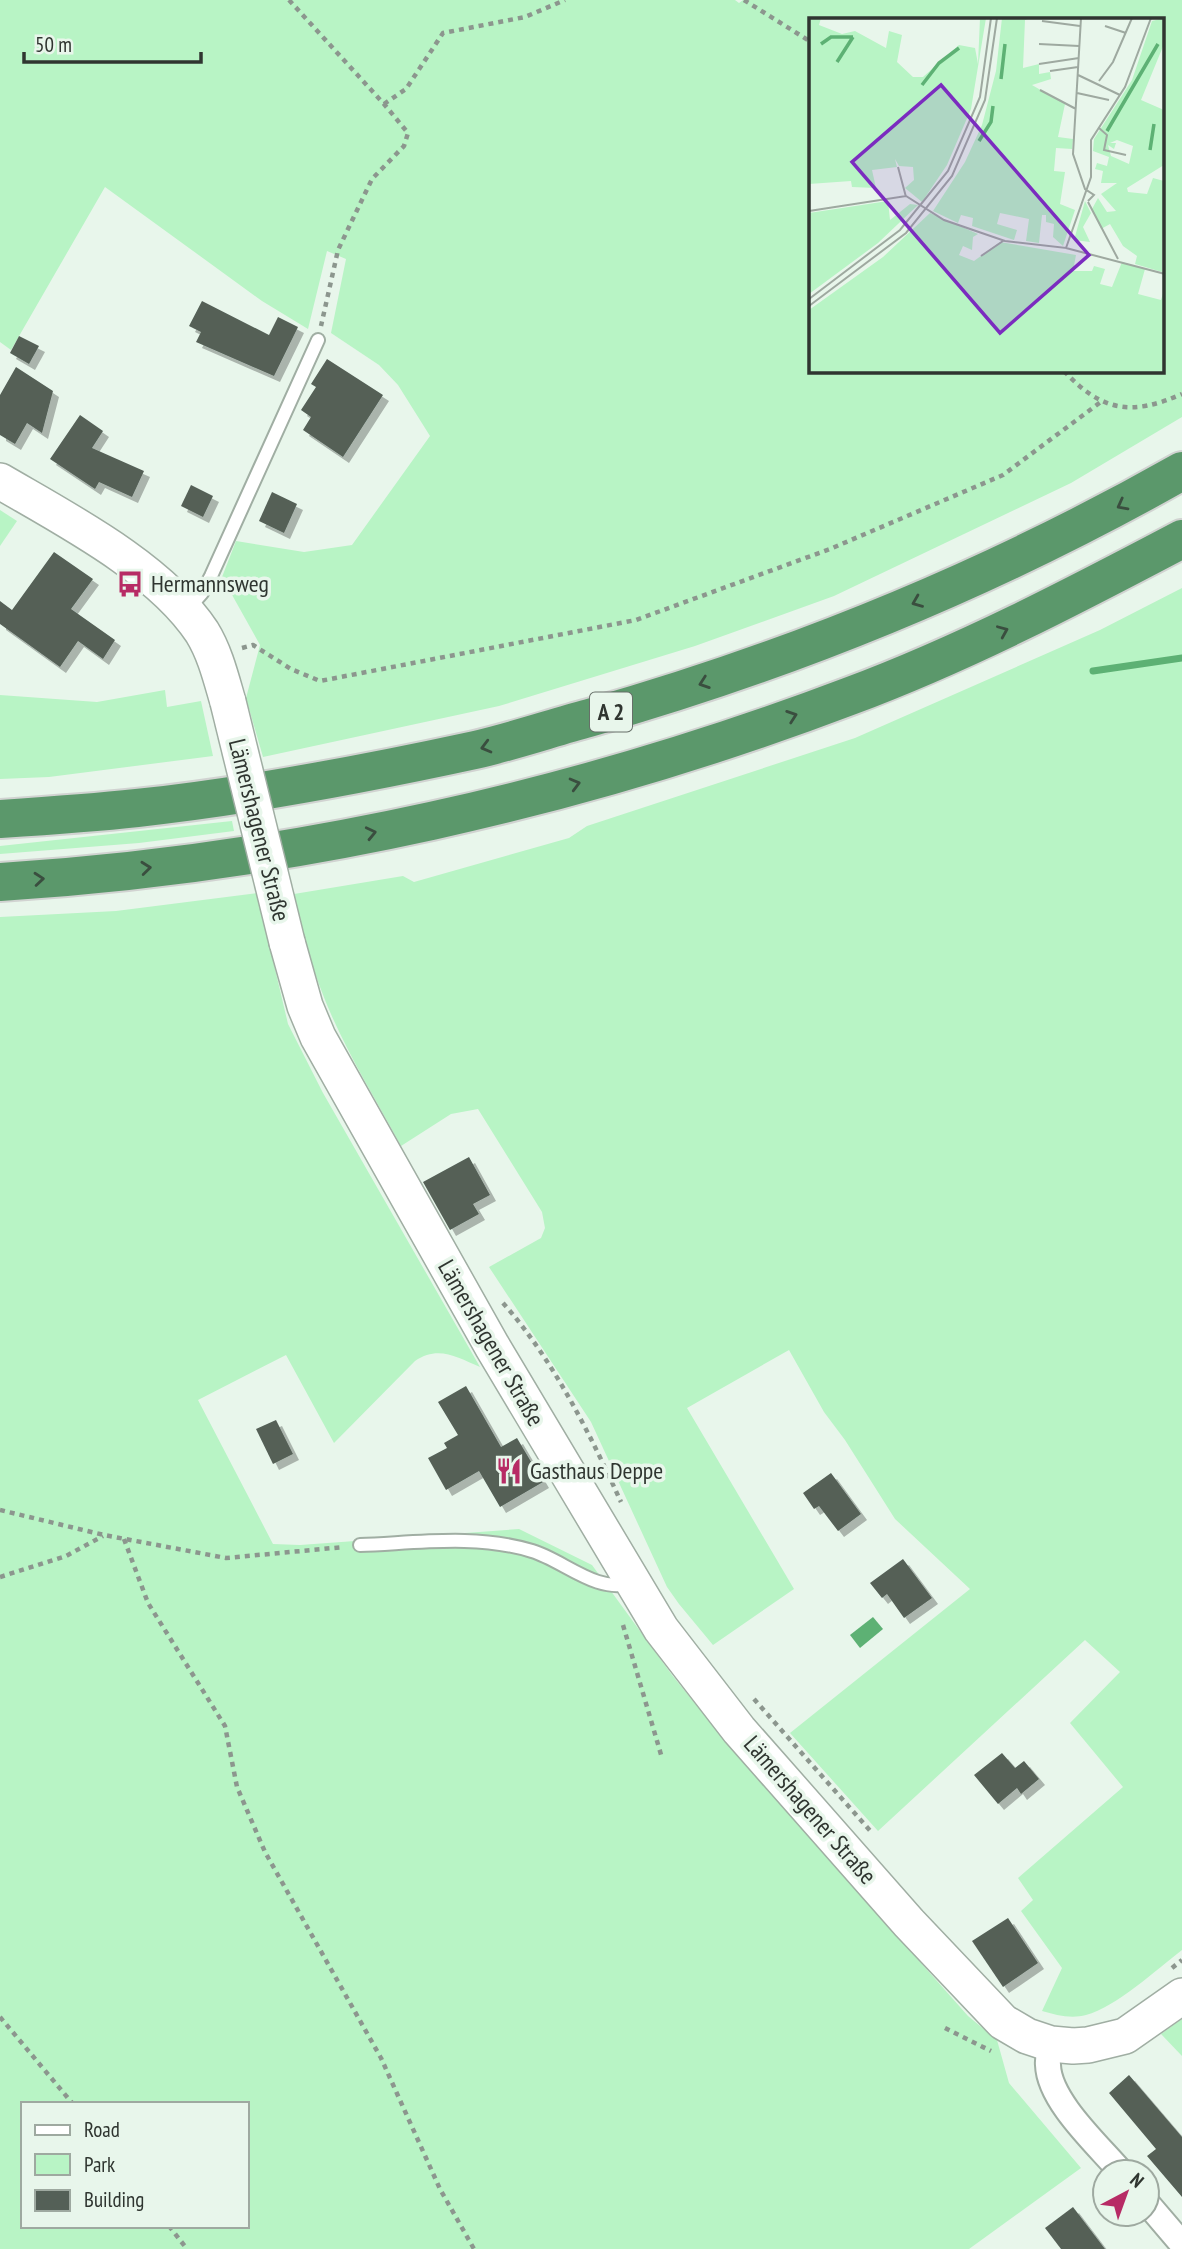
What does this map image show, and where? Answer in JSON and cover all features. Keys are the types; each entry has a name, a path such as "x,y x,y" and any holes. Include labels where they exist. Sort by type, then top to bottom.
{"highway":[{"name":"A 2","path":"0,819 138,808 295,786 478,749 666,696 808,647 947,590 1120,506 1182,471"},
{"name":"A 2","path":"0,882 177,865 308,845 456,815 662,761 851,696 1029,620 1182,539"}],"main road":[{"name":"Lämershagener Straße","path":"0,481 130,562 163,588 181,616 202,633 214,655 228,702 287,942 305,1006 318,1037 487,1336 622,1585 661,1629 739,1730 940,1958 1003,2022 1027,2036 1051,2044 1088,2045 1125,2036 1182,1996"}],"street":[{"path":"1051,2044 1047,2064 1050,2080 1058,2095 1110,2158"},
{"path":"1161,2219 1182,2244"}],"lane":[{"path":"181,616 202,593 211,576 318,340"},
{"path":"360,1545 438,1541 507,1546 531,1550 622,1585"}],"path":[{"path":"289,0 408,133 404,146 372,179 338,250 318,340"},
{"path":"384,104 406,89 443,33 525,18 565,0"},
{"path":"744,0 809,41"},
{"path":"1066,373 1077,386 1102,401 1132,409 1157,405 1182,394"},
{"path":"214,655 253,645 291,669 320,681 636,620 830,550 1003,475 1102,401"},
{"path":"0,1510 104,1535 226,1558 360,1545"},
{"path":"0,1577 66,1556 104,1535"},
{"path":"124,1539 148,1602 225,1726 237,1787 265,1852 381,2059 440,2189 474,2249"},
{"path":"622,1585 662,1758"},
{"path":"0,2017 71,2102"},
{"path":"171,2228 187,2249"}],"green space":[{"path":"0,0 735,0 739,3 743,0 1182,0 1182,417 1071,483 834,596 695,646 499,706 263,757 246,698 260,645 222,577 236,541 304,552 352,545 430,436 398,385 379,365 331,333 346,259 327,251 308,329 262,301 105,187 11,350 0,342"},
{"path":"0,510 17,521 0,546"},
{"path":"1182,588 1182,1950 1110,2004 1086,2015 1069,2017 1042,2011 1062,1968 1021,1911 1033,1900 1018,1878 1123,1787 1070,1723 1120,1672 1085,1640 878,1831 790,1733 970,1589 895,1519 824,1412 789,1350 687,1408 794,1589 713,1645 667,1587 591,1422 489,1267 541,1238 545,1228 542,1212 478,1109 451,1114 401,1146 347,1048 328,1007 309,953 294,894 403,876 414,882 569,838 587,826 855,738 1100,630"},
{"path":"165,690 167,707 201,701 213,756 49,777 0,779 0,695 97,702"},
{"path":"232,821 234,831 139,843 0,854 0,846"},
{"path":"257,893 288,1024 323,1093 480,1367 448,1354 423,1356 334,1443 286,1355 198,1400 273,1544 300,1545 519,1529 592,1565 672,1675 735,1753 968,2016 997,2040 1009,2083 1081,2168 969,2249 0,2249 0,917 116,911"},
{"path":"1182,2019 1182,2056 1161,2034"}],"shaded area":[{"path":"873,1617 883,1629 860,1648 850,1635"}],"building":[{"path":"202,301 269,335 278,317 298,327 274,376 196,342 201,332 189,326"},
{"path":"19,336 39,346 29,364 10,353"},
{"path":"327,359 383,395 343,457 303,430 311,417 301,410 316,387 311,384"},
{"path":"16,367 53,391 42,433 27,423 15,444 0,435 0,395"},
{"path":"80,415 103,431 92,448 144,471 132,497 99,482 95,489 50,459"},
{"path":"191,485 213,496 203,517 181,506"},
{"path":"272,492 297,504 284,533 259,521"},
{"path":"54,552 93,579 71,609 115,640 103,659 78,641 60,667 0,624 0,601 12,610"},
{"path":"469,1157 490,1195 473,1204 479,1214 450,1230 423,1182"},
{"path":"466,1386 501,1447 517,1438 543,1482 500,1507 479,1471 446,1490 428,1458 447,1448 444,1443 458,1435 438,1402"},
{"path":"276,1420 293,1454 273,1464 256,1429"},
{"path":"831,1473 861,1514 838,1531 819,1506 814,1509 803,1493"},
{"path":"903,1559 932,1598 904,1618 887,1594 882,1598 870,1583"},
{"path":"1002,1753 1015,1768 1024,1761 1039,1779 1021,1794 1017,1788 998,1804 974,1775"},
{"path":"1008,1918 1038,1963 1003,1987 972,1941"},
{"path":"1129,2075 1182,2137 1182,2197 1161,2172 1161,2158 1147,2156 1156,2149 1109,2093"},
{"path":"1073,2207 1105,2249 1061,2249 1045,2228"}],"waterway":[{"path":"1093,671 1182,658"}],"place":[{"name":"Hermannsweg","path":"130,584"},
{"name":"Gasthaus Deppe","path":"509,1471"}]}
